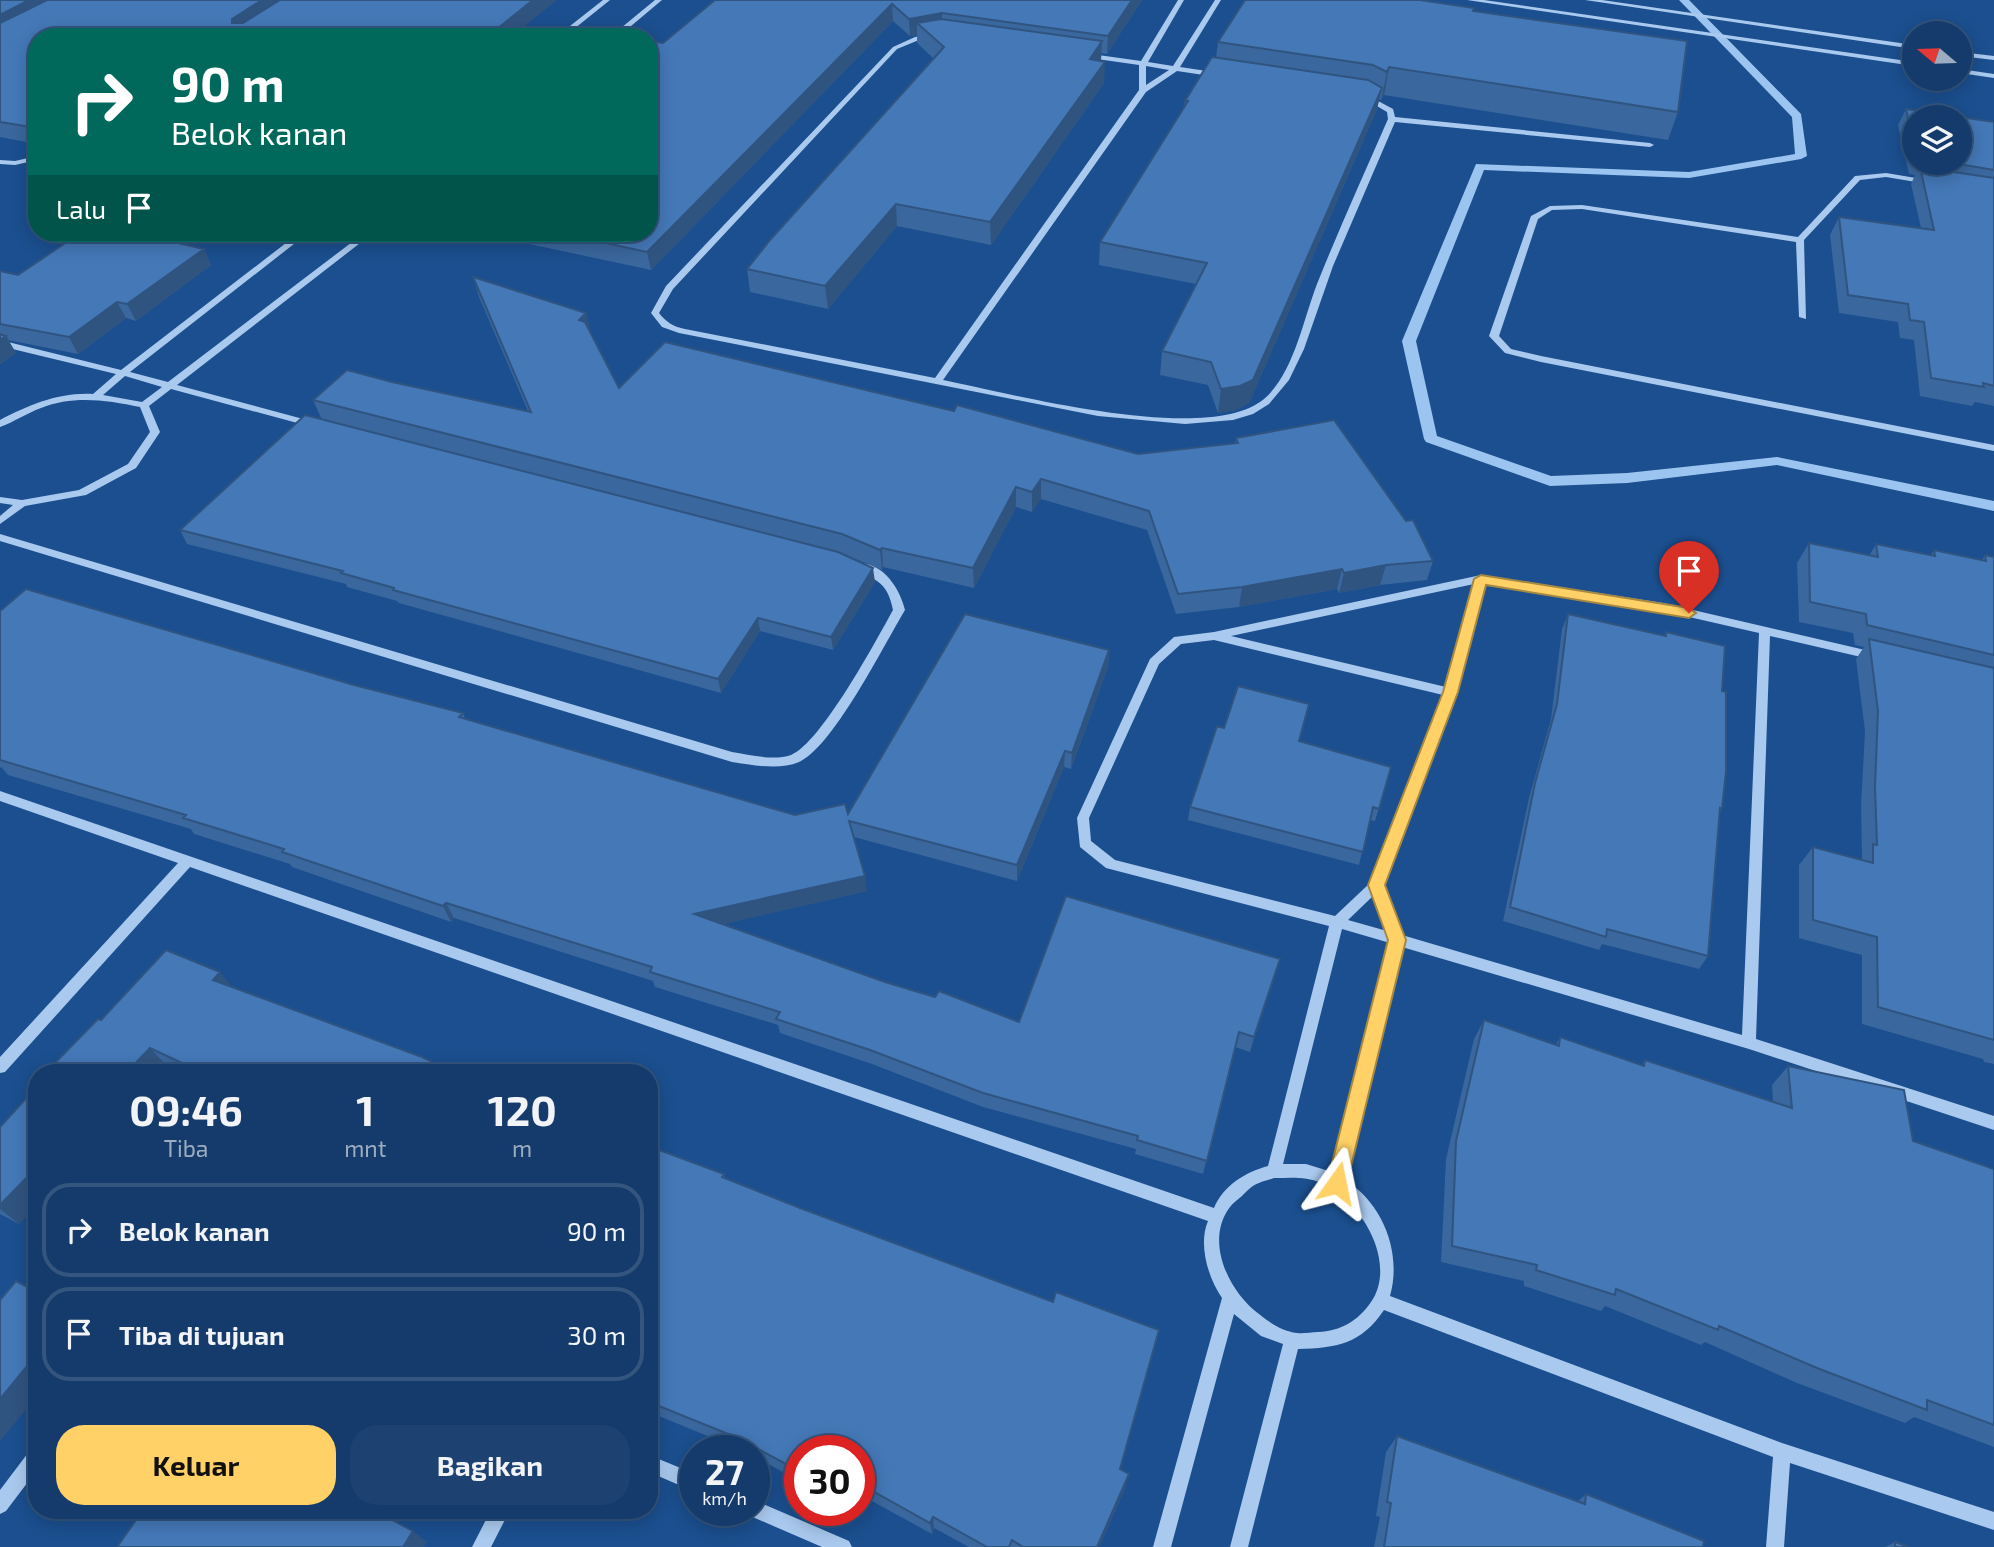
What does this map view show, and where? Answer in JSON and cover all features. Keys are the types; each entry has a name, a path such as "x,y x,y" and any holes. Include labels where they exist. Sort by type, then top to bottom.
{"street":[{"path":"571,28 607,0"},
{"path":"624,28 659,0"},
{"path":"1143,90 1142,66 1181,0"},
{"path":"937,382 1143,90 1174,70 1217,0"},
{"path":"1470,0 1902,62"},
{"path":"1588,0 1902,45"},
{"path":"942,35 1142,66 1367,97 1390,111 1392,119 1321,285 1288,372 1266,403 1242,414 1215,420 1142,419 670,329 660,322 655,313 669,288 895,48 906,41 942,35"},
{"path":"1972,55 1994,58"},
{"path":"1972,72 1994,75"},
{"path":"1392,119 1650,145"},
{"path":"0,162 28,160"},
{"path":"1803,317 1800,240 1858,177 1886,176 1940,184"},
{"path":"1800,240 1582,207 1550,208 1534,218 1494,336 1508,351 1541,359 1994,448"},
{"path":"97,395 292,242"},
{"path":"0,424 33,407 69,397 97,395 144,405 357,242"},
{"path":"0,343 329,429"},
{"path":"0,500 22,503 82,493 132,466 155,432 144,405"},
{"path":"0,522 22,503"},
{"path":"0,537 719,753 765,762 797,758 819,740 899,610 897,595 888,583 873,570 853,564"},
{"path":"1274,1171 1337,922 1376,885 1450,692 1481,579"},
{"path":"1886,659 1663,607 1481,579 1214,636 1178,640 1154,662 1083,818 1085,843 1111,864 1337,922 1749,1043 1994,1124"},
{"path":"1749,1043 1765,631"},
{"path":"1214,636 1450,692"},
{"path":"0,796 1216,1216"},
{"path":"0,1067 188,860"},
{"path":"1337,1183 1397,940 1376,885"},
{"path":"1274,1171 1307,1171 1337,1183 1365,1206 1382,1235 1388,1269 1381,1301 1366,1322 1345,1336 1320,1342 1293,1340 1268,1332 1247,1319 1230,1299 1216,1272 1212,1243 1216,1216 1230,1194 1250,1179 1274,1171"},
{"path":"1161,1547 1230,1299"},
{"path":"1381,1301 1782,1452 1994,1521"},
{"path":"1239,1547 1293,1340"},
{"path":"1775,1547 1782,1452"},
{"path":"0,1505 28,1467"},
{"path":"658,1467 679,1476"},
{"path":"770,1516 843,1547"},
{"path":"481,1547 497,1519"}],"building":[{"path":"0,0 29,0 0,15"},
{"path":"47,0 262,0 232,19 232,23 243,23 280,0 533,0 498,28 28,28 28,127 0,122 0,23"},
{"path":"715,0 1132,0 1108,36 942,13 909,19 892,4 658,241 658,42 663,43"},
{"path":"1245,0 1420,0 1474,8 1473,11 1687,41 1678,112 1389,67 1387,72 1373,65 1218,42"},
{"path":"941,19 1102,41 1090,59 1105,62 990,222 896,204 825,286 747,269 944,47 917,23"},
{"path":"1212,57 1368,80 1382,88 1253,380 1240,386 1221,389 1211,362 1162,351 1207,263 1100,242 1188,101 1185,101"},
{"path":"1972,119 1994,122 1994,170 1972,166"},
{"path":"1922,175 1972,175 1994,178 1994,386 1983,383 1984,387 1931,378 1924,322 1910,320 1908,304 1848,295 1839,217 1934,230"},
{"path":"67,242 174,242 204,249 127,304 117,302 69,337 0,324 0,271 18,275"},
{"path":"601,242 657,242 647,252"},
{"path":"473,277 586,313 579,320 585,322 619,388 665,342 954,411 957,405 1138,454 1238,443 1236,438 1334,420 1406,521 1413,520 1433,561 1386,565 1344,573 1342,569 1242,587 1178,594 1149,511 1041,479 1032,492 1016,487 973,568 882,548 880,550 842,534 313,400 347,370 531,412"},
{"path":"305,415 838,552 873,568 831,637 758,618 718,679 393,590 394,588 341,573 343,571 180,530"},
{"path":"1809,543 1878,557 1876,544 1935,556 1934,550 1986,561 1985,555 1994,557 1994,655 1867,625 1866,614 1810,602"},
{"path":"26,589 354,685 463,713 459,717 795,815 845,804 848,814 965,614 1109,650 1072,753 1065,751 1017,865 849,821 865,876 694,914 885,982 935,997 939,991 1019,1022 1066,896 1280,959 1254,1037 1239,1032 1207,1161 1137,1140 1138,1136 983,1093 870,1050 776,1019 780,1012 650,972 652,967 446,903 443,906 282,852 284,849 183,818 186,815 0,760 0,611"},
{"path":"1568,614 1725,646 1722,691 1726,692 1726,771 1722,809 1720,808 1708,956 1607,929 1606,937 1510,907 1535,783 1557,704"},
{"path":"1869,639 1994,668 1994,1040 1878,1007 1877,937 1813,920 1813,847 1873,863 1873,844 1877,845 1875,787 1878,711"},
{"path":"1238,686 1309,704 1299,741 1391,767 1379,809 1373,807 1363,852 1190,807 1217,726 1224,728"},
{"path":"166,950 220,972 213,980 437,1064 184,1064 150,1048 135,1064 54,1064 98,1019 101,1020"},
{"path":"1484,1020 1559,1046 1560,1037 1644,1066 1645,1060 1792,1108 1788,1066 1904,1090 1913,1141 1994,1169 1994,1425 1927,1400 1927,1410 1817,1368 1719,1326 1718,1330 1616,1289 1615,1295 1536,1270 1537,1265 1452,1246 1456,1141"},
{"path":"28,1096 28,1176 0,1205 0,1127"},
{"path":"658,1150 724,1174 722,1177 800,1208 1053,1302 1056,1292 1159,1330 1120,1469 1129,1474 1097,1547 1023,1547 1012,1540 1009,1547 987,1547 933,1517 930,1523 875,1492 875,1435 784,1435 784,1463 770,1455 770,1435 731,1435 658,1406"},
{"path":"16,1281 28,1287 28,1365 0,1399 0,1300"},
{"path":"1397,1436 1585,1504 1586,1494 1704,1541 1703,1547 1384,1547 1391,1503 1387,1502"},
{"path":"137,1519 391,1519 413,1531 403,1547 117,1547"},
{"path":"1895,1542 1909,1547 1895,1547"}],"waterway":[{"path":"1684,0 1797,116 1801,156 1689,175 1480,166 1409,341 1431,439 1550,481 1627,478 1777,461 1994,506"}],"route":[{"path":"1337,1183 1397,940 1376,885 1450,692 1481,579 1689,613"}]}
